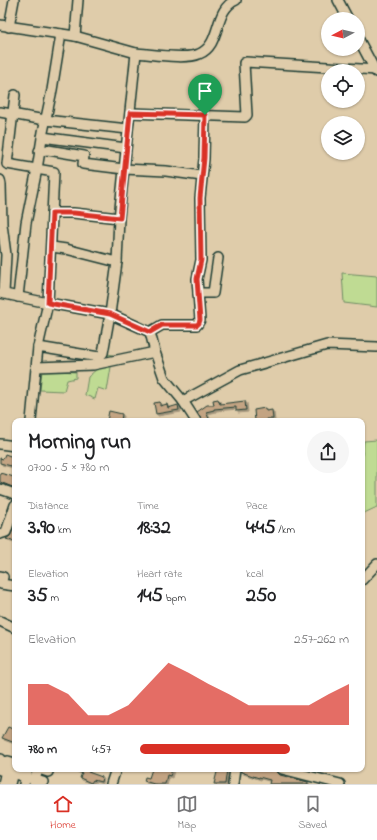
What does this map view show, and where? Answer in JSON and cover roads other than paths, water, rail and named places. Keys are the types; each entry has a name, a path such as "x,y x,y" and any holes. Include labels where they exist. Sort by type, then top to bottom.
{"street":[{"path":"14,0 3,27 75,36 136,53 183,56 199,54 211,45 222,14 229,3 236,0"},
{"path":"75,36 78,0"},
{"path":"338,0 344,12"},
{"path":"18,297 26,223 52,90 61,34"},
{"path":"365,51 376,71"},
{"path":"38,348 99,357 103,353 110,314 116,262 136,53"},
{"path":"130,113 246,116 244,63 246,62 376,71"},
{"path":"15,95 7,164 54,172 52,247 48,303 38,348 31,418"},
{"path":"0,112 45,120 128,129"},
{"path":"150,332 162,325 197,325 199,323 197,279 202,250 200,214 205,115"},
{"path":"42,138 126,148"},
{"path":"40,151 48,150 84,156 83,164 124,169 166,171 202,176"},
{"path":"0,180 2,224 6,255 2,293 110,314 150,332"},
{"path":"52,213 74,213 120,218"},
{"path":"52,247 66,249 116,262"},
{"path":"198,293 213,293 218,258"},
{"path":"150,332 164,378 183,401 194,418"},
{"path":"183,401 240,370 327,345 377,347"},
{"path":"36,367 93,365 155,352"},
{"path":"0,444 12,446"},
{"path":"0,489 12,493"},
{"path":"0,534 6,532 12,514"},
{"path":"365,577 377,564"},
{"path":"0,576 2,577 1,584 12,586"},
{"path":"0,621 12,627"},
{"path":"6,765 6,783"},
{"path":"18,772 31,779 39,772"},
{"path":"111,784 115,772"},
{"path":"233,784 235,772"},
{"path":"294,772 340,784"}]}
